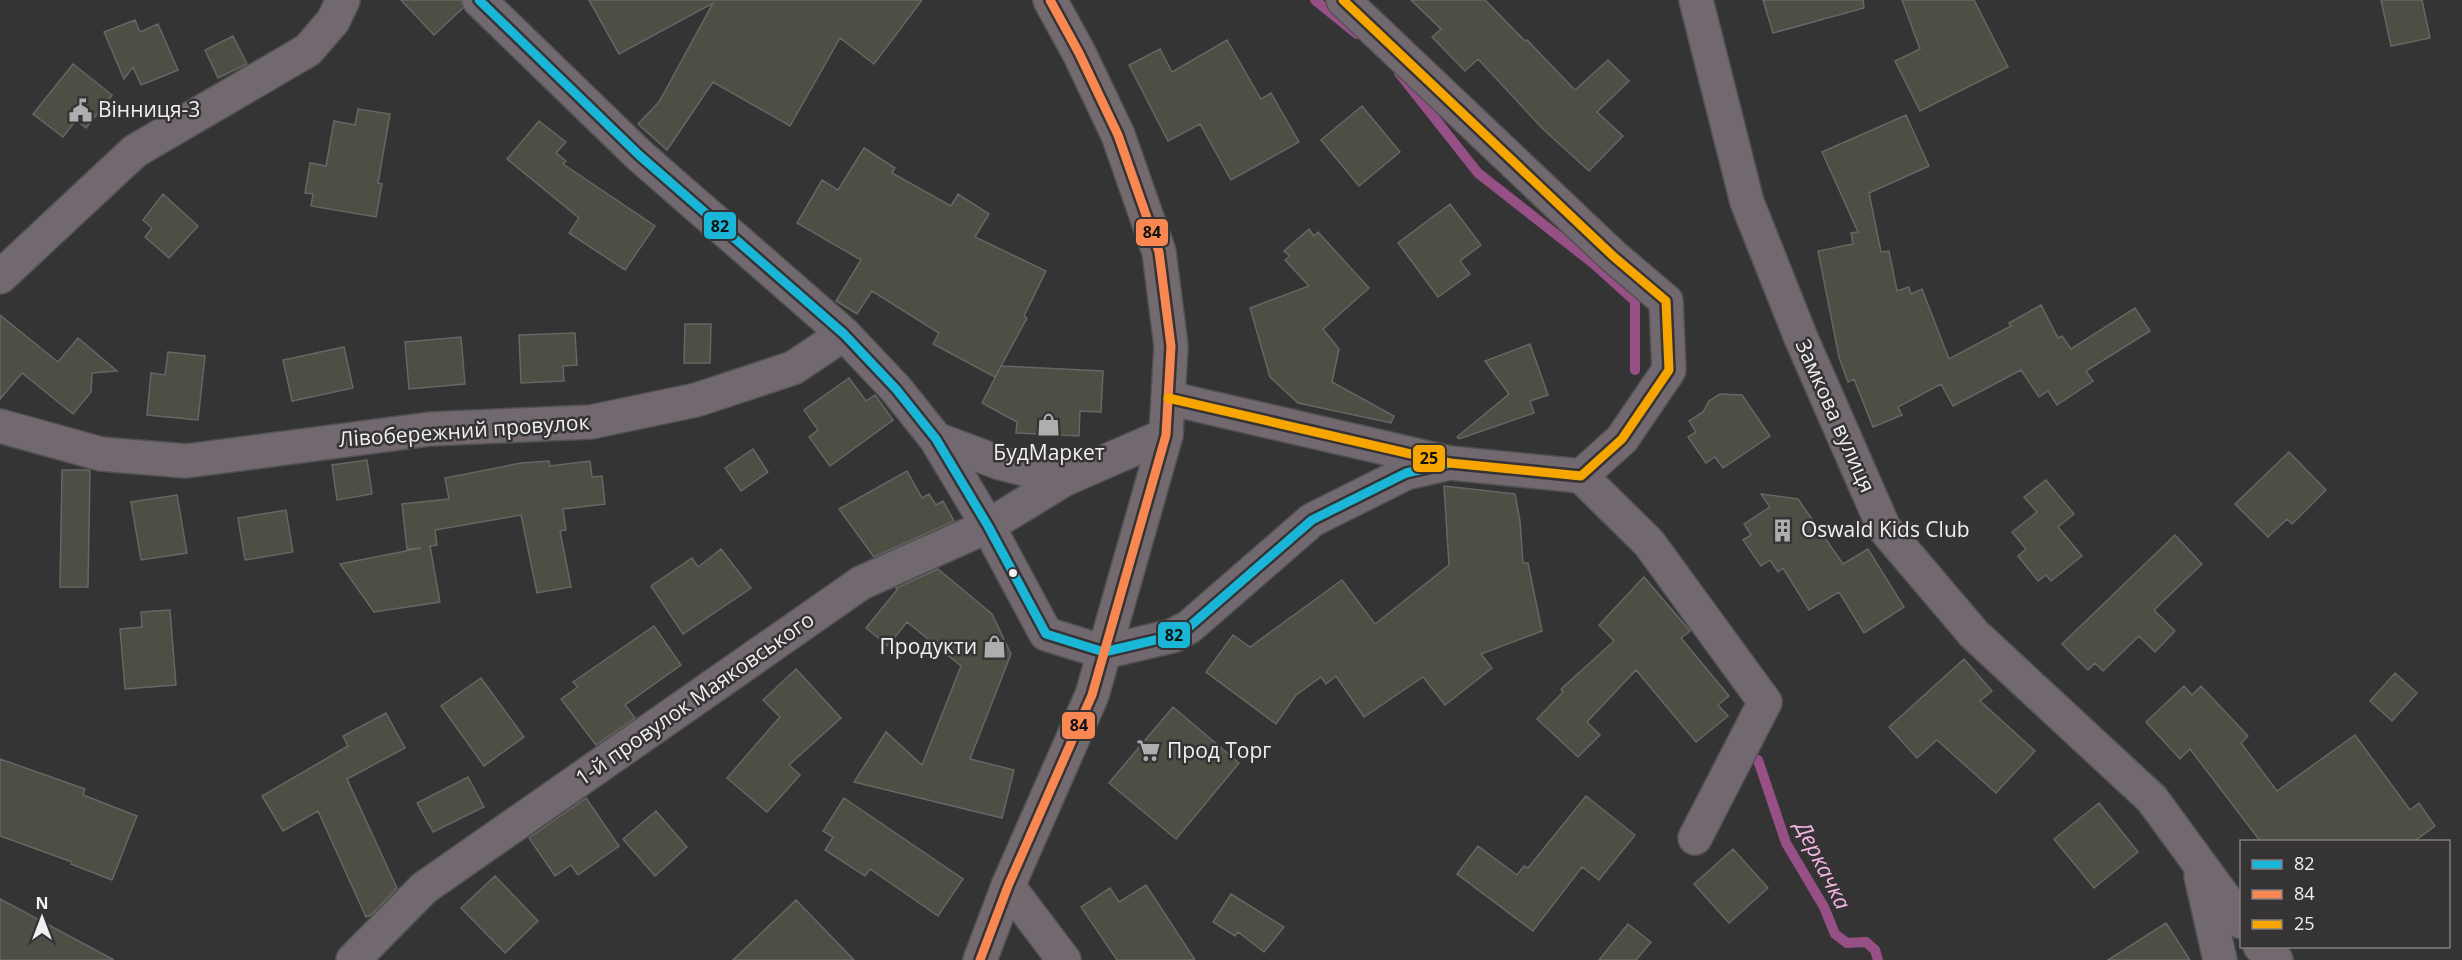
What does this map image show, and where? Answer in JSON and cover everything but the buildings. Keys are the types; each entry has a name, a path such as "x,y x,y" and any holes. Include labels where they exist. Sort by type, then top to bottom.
{"main road":[{"path":"980,960 1008,886 1089,703 1166,435 1171,346 1159,252 1118,135 1079,53 1050,0"}],"street":[{"path":"0,277 135,151 308,50 333,21 343,0"},
{"path":"479,0 639,155 844,334 896,388 936,439 988,526 1046,634 1104,652 1172,636 1189,627 1312,520 1406,473 1450,463"},
{"path":"1343,0 1613,256 1666,302 1669,370 1622,439 1581,476"},
{"name":"Замкова вулиця","path":"1696,0 1747,202 1801,338 1884,528 1974,634 2152,800 2240,921"},
{"name":"Лівобережний провулок","path":"0,426 101,454 186,461 430,429 591,422 696,400 793,368 844,334"},
{"path":"1168,398 1450,463 1581,476 1649,543 1765,702 1695,838"},
{"name":"1-й провулок Маяковського","path":"353,960 424,888 861,583 988,526 1065,479 1166,435"},
{"path":"936,439 1000,463 1065,479"},
{"path":"2197,859 2220,960"},
{"path":"1008,886 1064,960"},
{"path":"2262,948 2276,960"}],"waterway":[{"name":"Деркачка","path":"1315,0 1357,34"},
{"name":"Деркачка","path":"1399,73 1478,173 1594,264 1635,301 1635,370"},
{"name":"Деркачка","path":"1758,760 1786,843 1824,907 1835,934 1847,943 1866,942 1875,950 1878,960"}],"transit line":[{"name":"82","path":"479,0 639,155 844,334 896,389 936,439 988,526 1046,634 1104,652 1172,636 1189,627 1312,520 1406,473 1450,463"},
{"name":"84","path":"980,960 1008,886 1092,695 1166,435 1171,346 1159,252 1118,135 1079,53 1050,0"},
{"name":"25","path":"1168,398 1450,463 1581,476 1622,439 1669,370 1666,301 1613,256 1343,0"}],"place":[{"name":"Вінниця-3","path":"80,110"},
{"name":"БудМаркет","path":"1049,425"},
{"name":"Oswald Kids Club","path":"1783,530"},
{"name":"Продукти","path":"995,647"},
{"name":"Прод Торг","path":"1149,751"}]}
